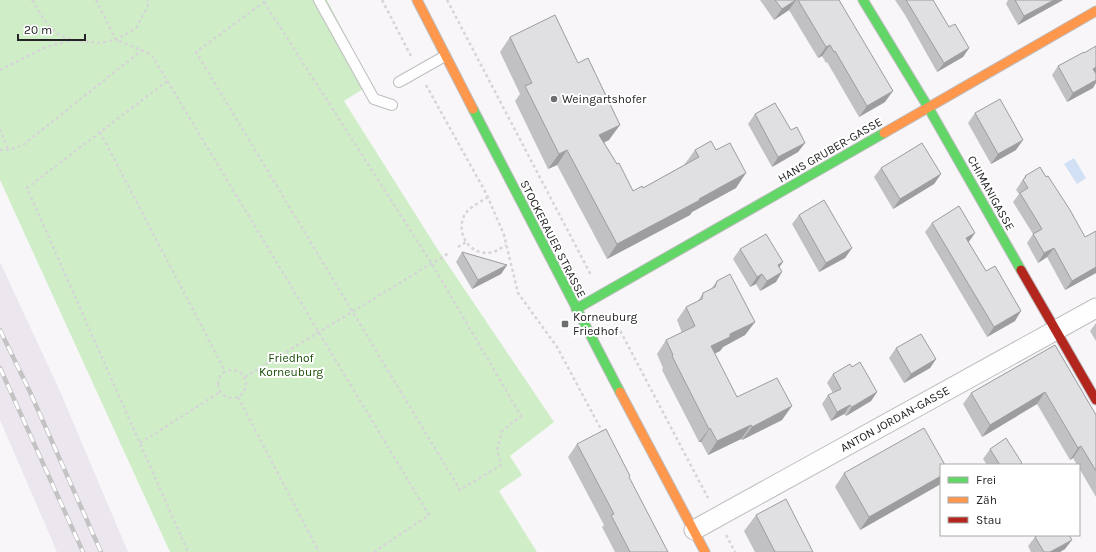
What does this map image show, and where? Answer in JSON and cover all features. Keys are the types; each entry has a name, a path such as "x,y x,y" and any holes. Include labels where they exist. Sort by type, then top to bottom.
{"street":[{"name":"STOCKERAUER STRASSE","path":"417,0 576,309 705,552"},
{"name":"CHIMANIGASSE","path":"863,0 928,107 1055,331 1096,400"},
{"name":"HANS GRUBER-GASSE","path":"576,309 1096,11"},
{"name":"ANTON JORDAN-GASSE","path":"694,530 1096,308"}],"lane":[{"path":"319,0 374,99 392,105"},
{"path":"399,82 445,56"}],"path":[{"path":"32,0 47,24 60,35 72,40 98,43 116,40 136,28 148,6 147,0"},
{"path":"96,0 116,40 151,54 429,515 374,552"},
{"path":"382,0 418,70 488,197 504,235 518,293 557,347 603,434"},
{"path":"264,2 432,264 522,416 502,431 497,450 501,465 460,490 196,52 264,2"},
{"path":"0,70 46,47 72,40"},
{"path":"0,150 8,150 24,145 142,50"},
{"path":"167,81 27,188 188,552"},
{"path":"0,129 8,150"},
{"path":"100,132 225,371"},
{"path":"488,197 472,207 466,213 462,221 461,230 466,242 476,251 484,253 493,252 506,245"},
{"path":"458,247 466,242"},
{"path":"245,377 449,253"},
{"path":"230,369 236,370 242,373 245,377 246,385 244,391 238,397 228,398 220,392 217,383 219,376 225,371 230,369"},
{"path":"140,443 220,392"},
{"path":"238,397 319,552"}],"shaded area":[{"path":"0,262 59,389 128,552 57,552 0,420"}],"green space":[{"name":"Friedhof Korneuburg","path":"0,0 327,0 371,84 344,101 438,250 554,422 510,456 522,475 499,491 537,552 170,552 0,180"}],"water":[{"path":"1074,158 1086,178 1077,184 1064,164"}],"building":[{"path":"775,0 796,0 782,9"},
{"path":"798,0 839,0 893,91 867,106 835,51 834,52 830,45 826,47"},
{"path":"906,0 933,0 949,27 955,24 969,48 944,63"},
{"path":"1015,0 1054,0 1024,16"},
{"path":"555,15 578,63 588,58 620,125 599,135 617,164 619,163 633,191 642,186 643,188 699,157 695,150 711,141 716,150 730,143 746,173 699,199 700,200 617,244 567,150 559,154 525,86 532,83 510,37"},
{"path":"1096,46 1096,67 1093,69 1096,74 1096,80 1073,93 1058,66"},
{"path":"1000,99 1023,140 998,154 975,113"},
{"path":"775,103 791,130 797,127 805,143 778,157 755,114"},
{"path":"922,143 941,174 900,199 881,168"},
{"path":"1040,167 1046,177 1048,176 1070,210 1085,237 1096,231 1096,267 1072,281 1054,248 1044,253 1033,234 1042,229 1020,193 1028,188 1023,180 1026,177 1025,176"},
{"path":"824,200 852,248 826,263 799,215"},
{"path":"959,206 975,233 966,238 986,271 995,266 1021,311 994,327 932,223"},
{"path":"766,234 783,262 778,265 782,272 767,281 762,274 757,277 740,249"},
{"path":"462,252 507,265 478,280"},
{"path":"730,274 755,322 730,334 730,337 711,346 737,397 777,378 792,406 752,427 751,425 717,441 710,428 709,429 672,356 673,355 666,340 695,326 686,307 702,299 703,293 715,287 717,281"},
{"path":"921,334 936,359 911,374 896,348"},
{"path":"1055,345 1096,415 1096,471 1081,446 1078,448 1045,392 990,425 971,393"},
{"path":"860,362 877,392 852,407 850,405 837,412 828,395 841,389 833,374 850,364 852,367"},
{"path":"924,428 944,464 940,464 940,477 869,517 844,473"},
{"path":"606,429 668,552 630,552 611,515 614,514 577,444"},
{"path":"1006,438 1022,463 999,464 990,449"},
{"path":"786,499 813,552 775,552 756,515"},
{"path":"1070,536 1072,540 1050,552 1044,552 1035,537"}],"railway":[{"path":"0,330 30,392 101,552"},
{"path":"0,368 83,552"}],"traffic: fast":[{"path":"863,0 928,107 1021,270"},
{"path":"473,109 620,392"},
{"path":"576,309 884,133"}],"traffic: slow":[{"path":"417,0 473,109"},
{"path":"884,133 1096,11"},
{"path":"620,392 705,552"}],"traffic: jam":[{"path":"1021,270 1096,400"}],"place":[{"name":"Weingartshofer","path":"554,99"},
{"name":"Korneuburg Friedhof","path":"565,324"}]}
